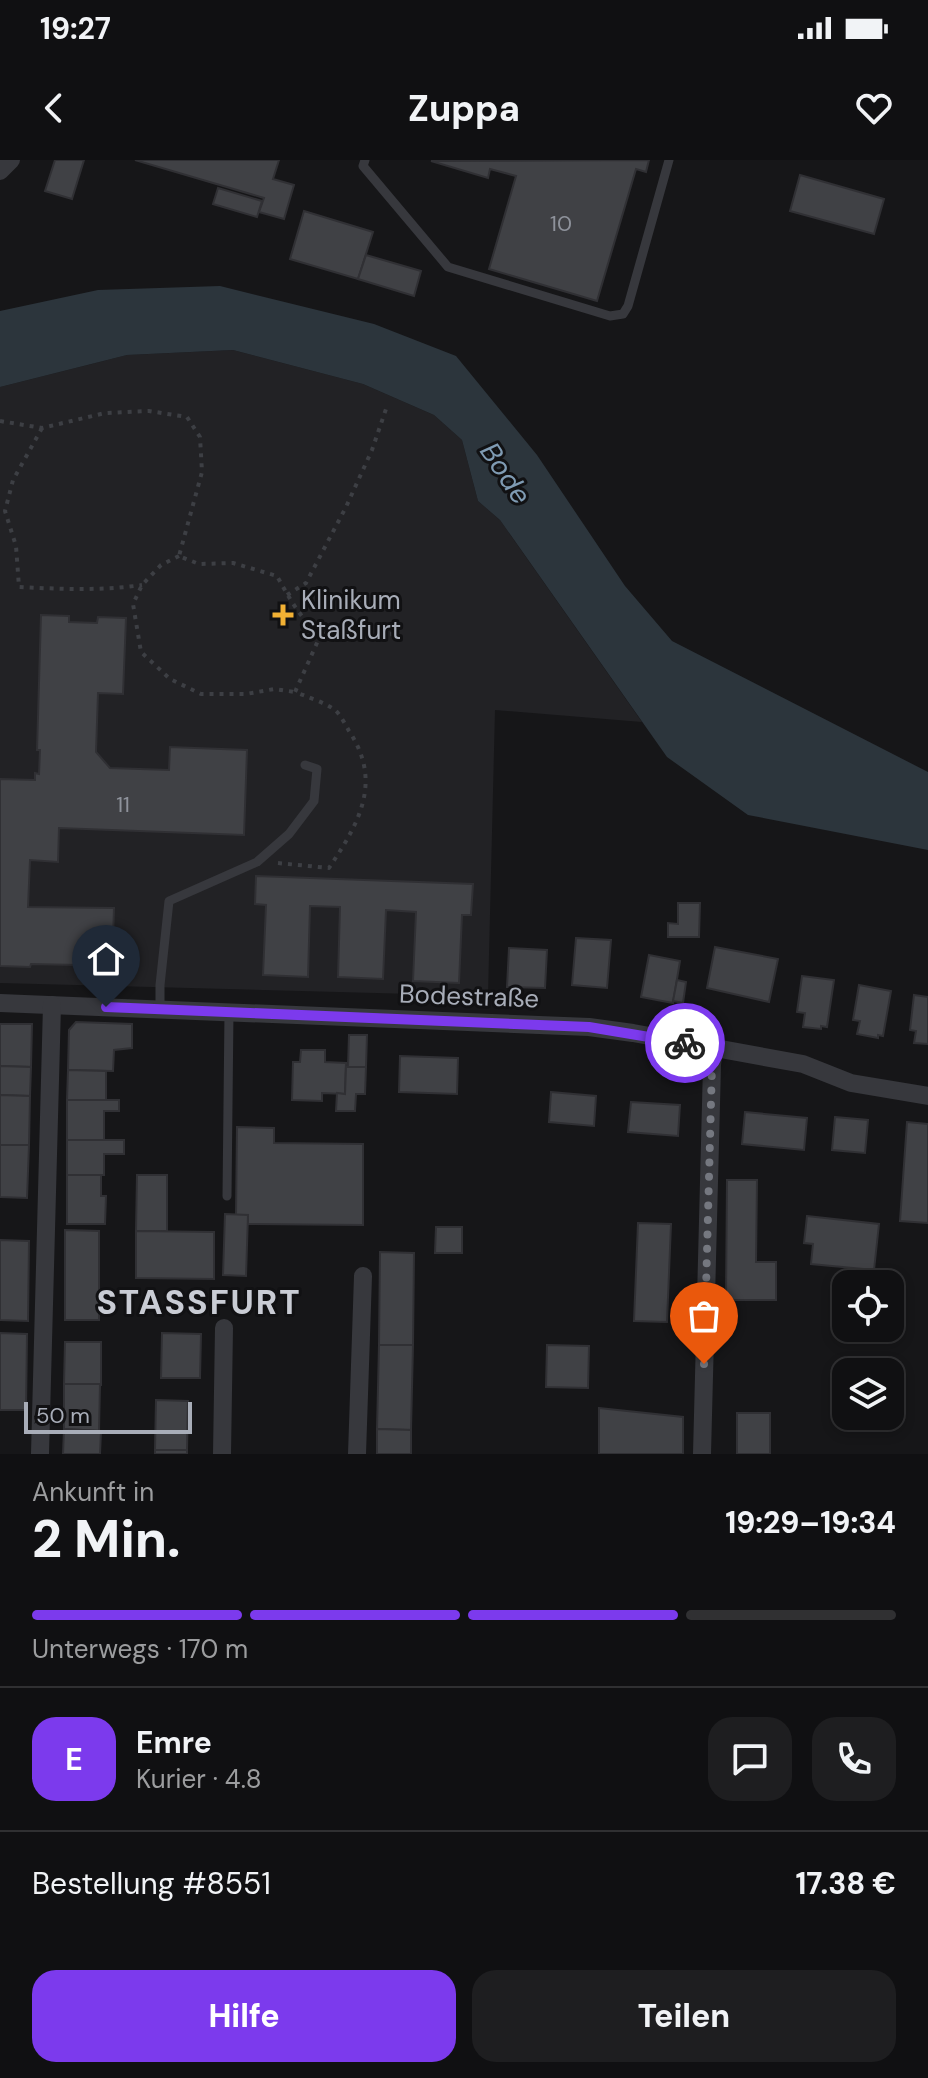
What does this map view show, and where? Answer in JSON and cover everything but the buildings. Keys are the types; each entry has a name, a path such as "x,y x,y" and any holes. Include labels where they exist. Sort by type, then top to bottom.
{"street":[{"path":"0,171 11,160"},
{"name":"Bodestraße","path":"0,1003 589,1027 803,1064 851,1083 928,1096"},
{"path":"40,1454 52,1005"},
{"path":"702,1454 714,1048"},
{"path":"357,1454 363,1276"},
{"path":"222,1454 224,1328"}],"lane":[{"path":"365,160 363,166 448,267 610,316 623,314 628,306 669,160"},
{"path":"160,1009 169,901 257,862 289,834 314,801 317,769 305,765"},
{"path":"227,1196 229,1012"}],"path":[{"path":"287,595 306,583 346,507 372,450 387,406"},
{"path":"0,421 42,428 105,413 149,411 187,417 200,437 202,472 179,556 161,565 142,585 133,604 141,652 170,679 201,694 246,694 274,689 295,692"},
{"path":"42,428 13,480 2,510 16,546 19,587 74,590 142,585"},
{"path":"179,556 199,564 233,563 277,576 307,622 321,634 359,637 393,634"}],"shaded area":[{"name":"Klinikum Staßfurt","path":"233,350 363,384 434,415 462,440 478,501 500,520 642,722 495,710 488,996 0,983 0,387 127,355"}],"water":[{"name":"Bode","path":"220,286 374,324 456,356 537,455 625,586 672,641 928,772 928,850 748,815 667,757 500,520 478,501 462,440 434,415 363,384 233,350 127,355 0,387 0,311 98,290"}],"way so far":[{"path":"685,1043 714,1048 704,1364"}],"place":[{"name":"Klinikum Staßfurt","path":"283,615"}],"district":[{"name":"STASSFURT","path":"199,1302"}],"route":[{"path":"106,1007 589,1027 685,1043"}]}
